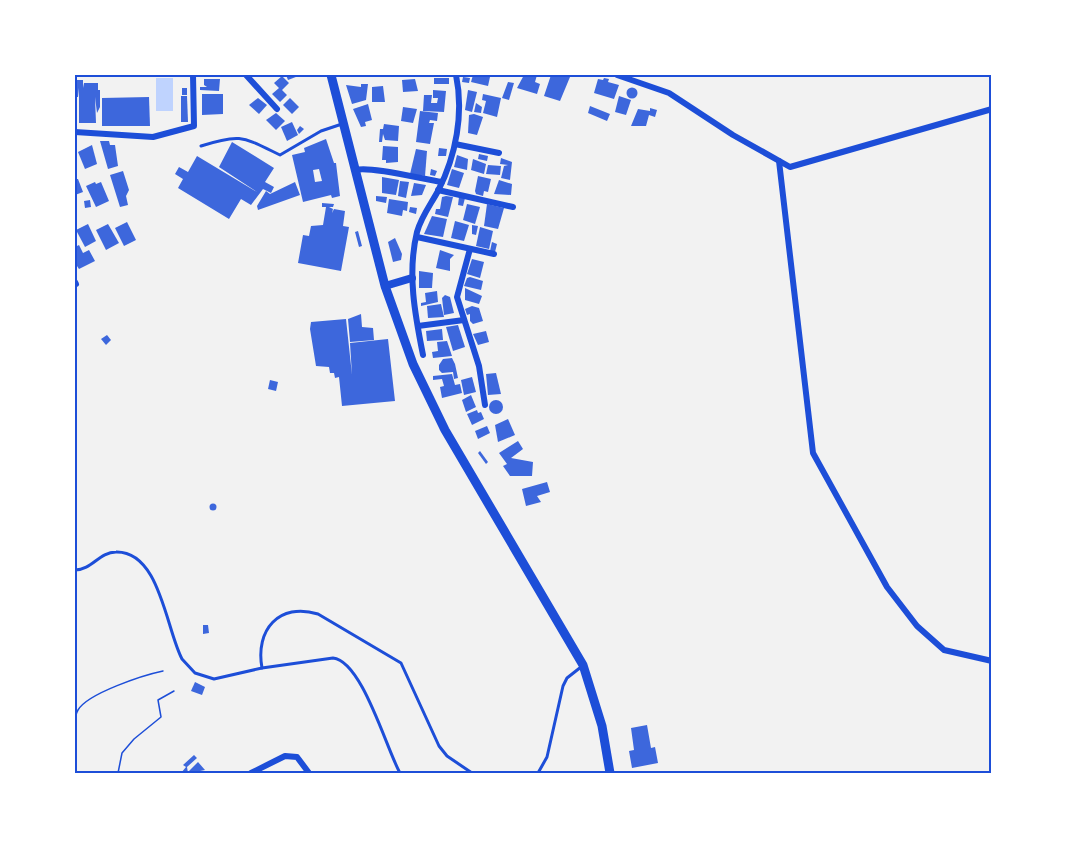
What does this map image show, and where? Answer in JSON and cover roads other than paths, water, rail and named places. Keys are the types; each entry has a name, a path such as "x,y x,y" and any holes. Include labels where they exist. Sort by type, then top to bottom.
{"main road":[{"path":"331,75 385,286 413,364 445,430 583,665 602,726 610,773"}],"street":[{"path":"75,132 153,137 194,126 193,75"},
{"path":"246,75 277,109"},
{"path":"423,355 412,278 417,237 442,182 454,144 460,102 456,75"},
{"path":"618,75 669,93 733,135 790,167 992,109"},
{"path":"454,144 499,153"},
{"path":"779,161 813,453 887,587 917,626 944,650 992,661"},
{"path":"356,170 366,167 380,172 442,182"},
{"path":"438,190 513,207"},
{"path":"417,237 494,254"},
{"path":"470,249 458,297 479,366 485,405"},
{"path":"385,286 412,278"},
{"path":"418,326 464,320"},
{"path":"252,773 285,756 297,757 309,773"}],"lane":[{"path":"201,146 232,136 242,137 280,155 321,131 344,124"},
{"path":"75,570 85,568 108,553 121,552 135,556 150,572 179,654 191,670 203,676 219,679 262,668 333,658 341,660 349,665 364,691 400,773"},
{"path":"262,668 261,642 271,623 290,612 306,610 318,614 401,663 439,746 447,756 472,773"},
{"path":"538,773 547,756 562,686 567,678 583,665"}],"water":[{"path":"156,78 173,78 173,111 156,111"}]}
